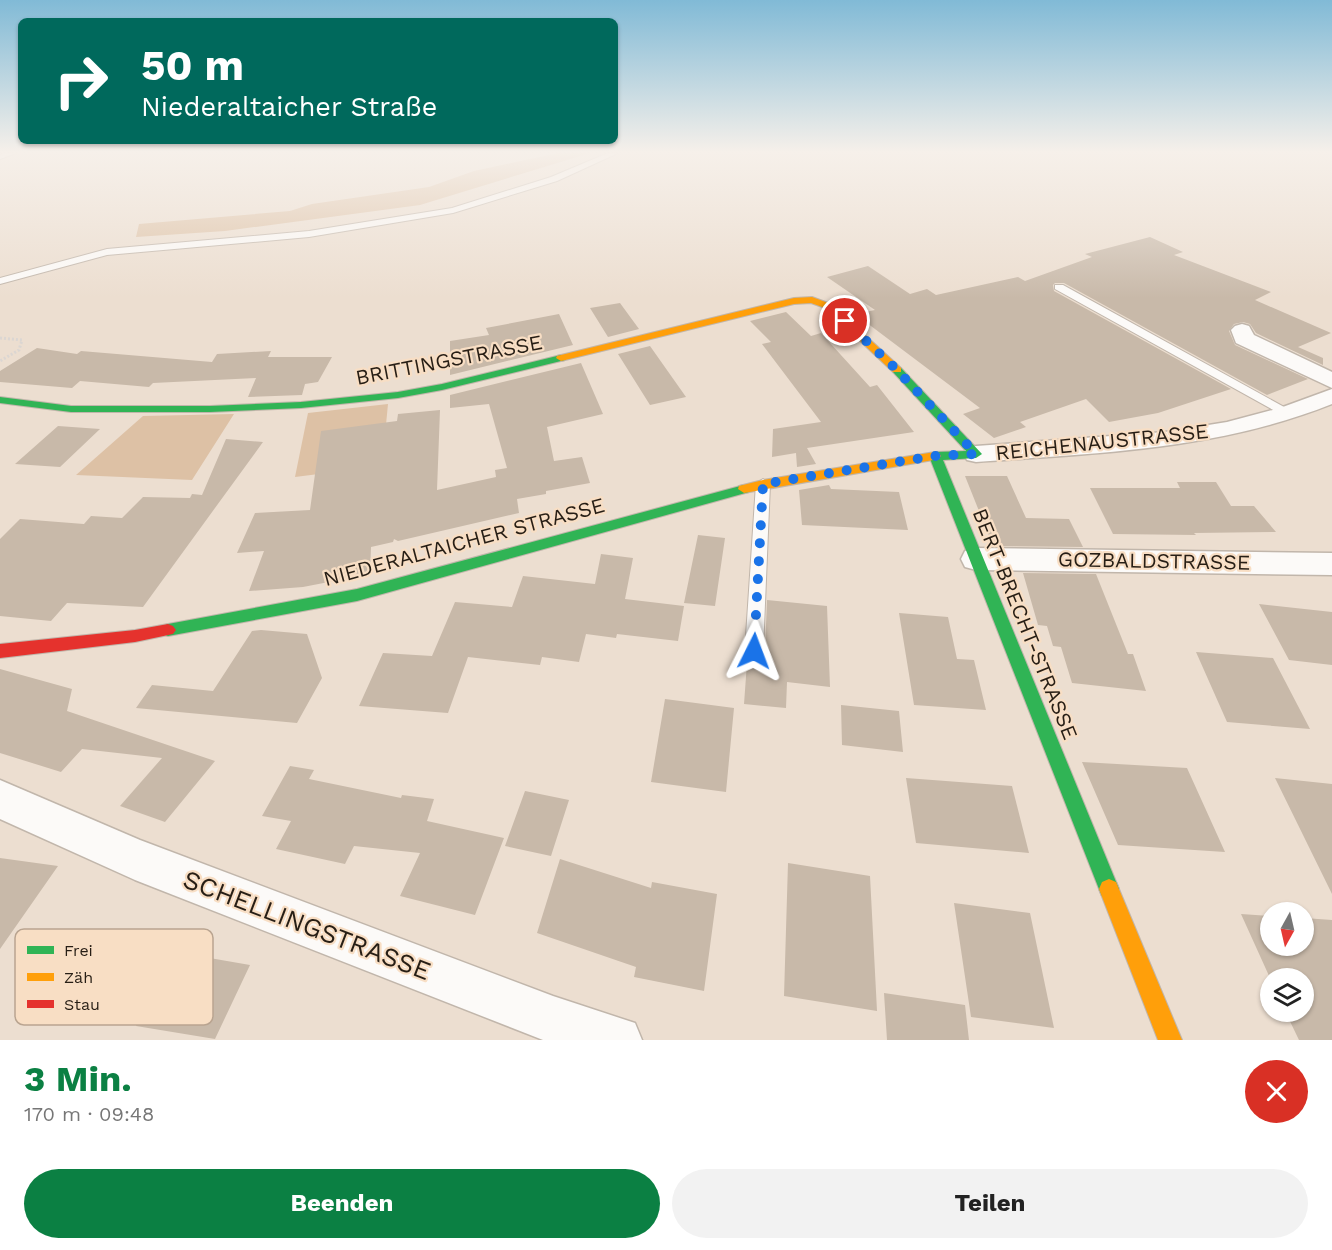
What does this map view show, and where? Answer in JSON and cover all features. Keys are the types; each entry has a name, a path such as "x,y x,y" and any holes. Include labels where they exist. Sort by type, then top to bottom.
{"street":[{"name":"BRITTINGSTRASSE","path":"0,400 71,409 278,406 357,400 442,387 794,301 812,300 828,306 896,369 976,454"},
{"path":"1242,330 1244,338 1332,381"},
{"name":"REICHENAUSTRASSE","path":"976,454 1165,440 1228,429 1289,413 1332,396"},
{"path":"934,456 976,454"},
{"name":"NIEDERALTAICHER STRASSE","path":"0,651 135,636 357,595 763,484 934,456"},
{"name":"BERT-BRECHT-STRASSE","path":"934,456 1170,1040"},
{"name":"GOZBALDSTRASSE","path":"976,559 1332,564"},
{"name":"SCHELLINGSTRASSE","path":"0,798 135,859 553,1020 618,1040"}],"lane":[{"path":"0,281 107,252 309,234 453,210 482,202"},
{"path":"1059,287 1289,413"},
{"path":"754,651 763,484"}],"path":[{"path":"0,338 22,340 19,350 0,361"}],"shaded area":[{"path":"329,202 431,202 420,205 225,231 136,237 139,224 290,211"},
{"path":"388,404 382,466 295,477 308,413"},
{"path":"234,414 192,480 76,475 143,416"}],"building":[{"path":"1150,237 1183,252 1174,255 1271,292 1255,300 1331,333 1298,347 1323,358 1323,365 1256,333 1250,324 1243,322 1234,324 1229,331 1235,345 1308,379 1267,395 1064,283 1055,283 1054,291 1231,389 1158,413 1109,422 1086,399 1020,422 1026,427 994,438 963,414 980,408 855,314 875,310 827,277 868,266 910,294 927,289 936,295 1018,277 1025,281 1092,257 1085,254"},
{"path":"620,303 639,329 608,337 590,308"},
{"path":"786,312 811,336 821,333 870,387 877,385 914,432 807,448 816,464 797,467 796,453 772,457 773,429 821,422 762,344 771,342 750,321"},
{"path":"559,314 573,345 450,375 450,341 489,335 486,328"},
{"path":"650,346 686,397 650,405 618,354"},
{"path":"37,348 77,354 81,351 212,362 217,354 271,351 268,357 332,357 318,382 305,384 302,395 248,397 256,378 153,383 149,387 80,381 72,388 0,382 0,371"},
{"path":"581,363 603,414 547,427 554,461 582,457 590,483 517,499 519,513 398,541 394,539 393,542 371,547 370,574 303,587 249,591 264,551 237,553 255,513 310,510 321,431 397,421 398,414 440,410 437,490 496,477 495,470 507,468 489,404 450,408 450,395"},
{"path":"58,426 100,429 60,467 15,464"},
{"path":"226,439 263,442 143,607 67,603 51,621 0,616 0,539 20,519 84,524 91,516 122,518 143,497 190,498 192,494 202,495"},
{"path":"965,476 1007,476 1026,518 1069,519 1083,547 993,546"},
{"path":"1177,482 1216,482 1231,506 1254,506 1276,532 1194,533 1196,535 1113,534 1090,488 1180,488"},
{"path":"829,485 831,489 899,492 908,530 802,525 799,490"},
{"path":"698,535 725,538 715,606 684,603"},
{"path":"601,554 633,558 625,599 684,606 678,641 617,634 616,638 586,634 579,662 542,657 540,665 468,657 448,713 359,706 383,653 432,656 455,602 512,607 523,576 595,584"},
{"path":"1023,573 1096,574 1128,654 1133,654 1146,691 1072,683 1061,647 1053,646 1047,626 1038,625"},
{"path":"767,600 827,606 830,687 787,682 786,708 744,704 747,663 761,665 765,651"},
{"path":"1259,604 1332,612 1332,665 1289,660"},
{"path":"899,613 948,617 957,659 974,660 986,710 914,705"},
{"path":"252,631 307,634 322,678 297,723 136,708 152,685 213,691"},
{"path":"1196,652 1273,658 1310,729 1227,722"},
{"path":"0,669 72,689 67,711 215,761 165,822 120,806 162,758 82,749 61,772 0,753"},
{"path":"665,699 734,708 726,792 651,782"},
{"path":"841,705 899,711 903,752 842,745"},
{"path":"1082,762 1187,768 1225,852 1118,845"},
{"path":"290,766 314,770 309,779 401,798 402,795 434,799 427,821 504,838 475,915 400,896 420,853 354,846 345,864 276,849 291,821 262,816"},
{"path":"906,778 1012,786 1029,853 916,843"},
{"path":"1275,778 1332,784 1332,894"},
{"path":"525,791 569,800 551,856 505,846"},
{"path":"0,858 58,866 0,949"},
{"path":"560,859 651,888 652,882 717,894 704,991 634,977 636,967 537,933"},
{"path":"788,863 870,876 877,1011 784,996"},
{"path":"954,903 1030,913 1054,1028 971,1017"},
{"path":"1241,914 1260,915 1260,956"},
{"path":"1314,919 1332,920 1332,1040 1299,1040 1290,1022 1314,1022 1314,968 1265,968 1260,956 1314,956"},
{"path":"213,959 250,965 215,1039 136,1026 213,1025"},
{"path":"884,993 965,1005 969,1040 887,1040"}],"traffic: fast":[{"path":"0,400 71,409 210,409 301,405 398,395 442,387 561,358"},
{"path":"897,370 976,454 935,456 1109,889"},
{"path":"168,630 357,595 744,489"}],"traffic: slow":[{"path":"561,358 794,301 812,300 828,306 897,370"},
{"path":"744,489 935,456"},
{"path":"1109,889 1170,1040"}],"traffic: jam":[{"path":"0,651 135,636 168,630"}],"route":[{"path":"754,651 763,484 934,456 976,454 896,369 845,321"}]}
